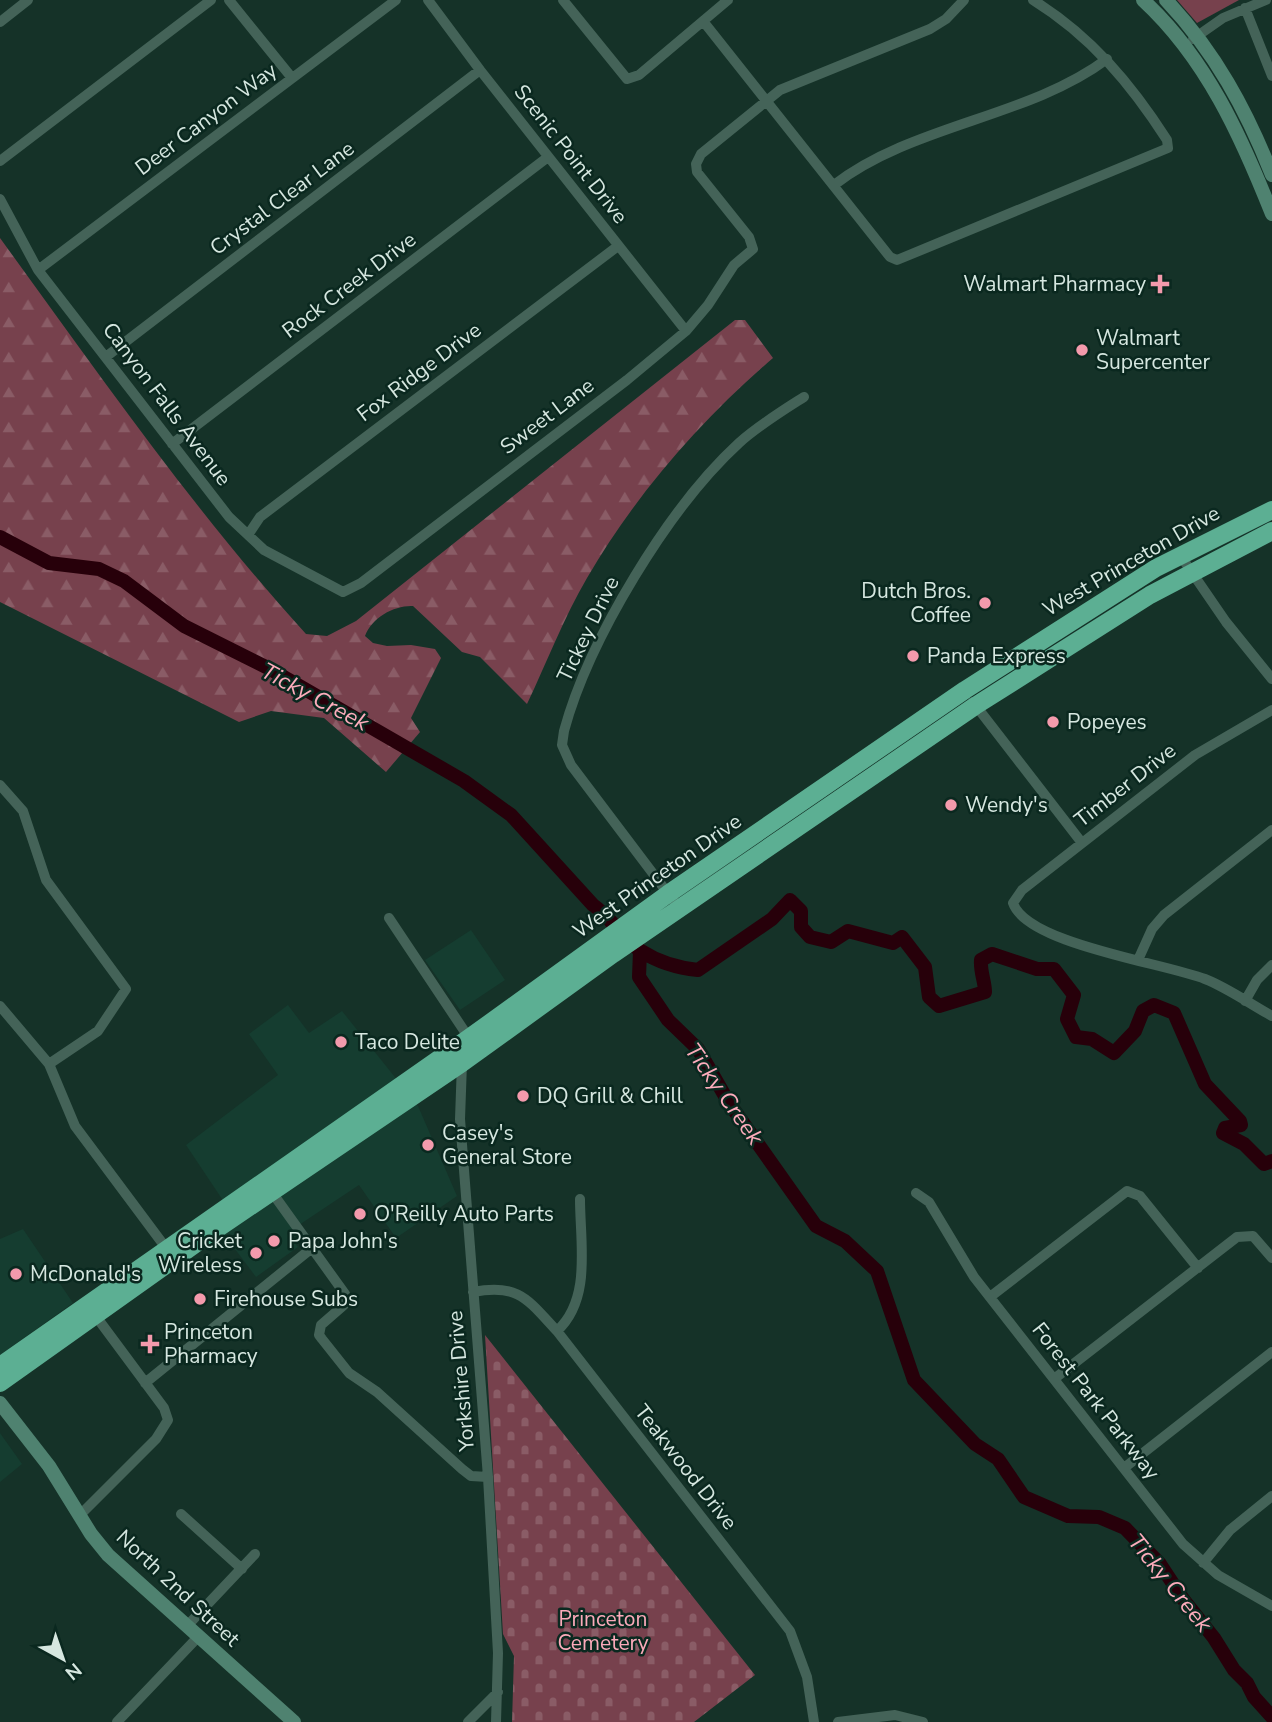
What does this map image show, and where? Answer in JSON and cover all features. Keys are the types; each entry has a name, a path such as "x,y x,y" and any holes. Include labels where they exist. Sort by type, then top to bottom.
{"highway":[{"name":"West Princeton Drive","path":"90,1311 269,1185 469,1038 607,948 656,925 674,901 965,690 1066,623 1180,555 1272,510"},
{"name":"West Princeton Drive","path":"90,1311 166,1248 462,1063 607,948 641,913 674,901 1052,654 1191,571 1272,531"},
{"path":"0,1366 90,1311"},
{"path":"0,1383 90,1311"}],"street":[{"path":"0,22 28,0"},
{"path":"0,161 211,0"},
{"path":"229,0 292,78"},
{"name":"Deer Canyon Way","path":"38,270 396,0"},
{"name":"Scenic Point Drive","path":"428,0 685,331"},
{"path":"568,2 627,79 639,75 728,0"},
{"path":"768,99 780,90 930,29 946,19 964,0"},
{"path":"703,21 768,99 890,257 897,260 1168,148 1167,140 1136,93 1107,59 1046,3 1033,0"},
{"path":"1143,0 1184,46 1225,108 1267,187 1272,214"},
{"path":"1166,0 1197,36 1240,98 1272,175"},
{"path":"1184,46 1215,22 1266,0"},
{"path":"1245,8 1272,76"},
{"path":"834,184 882,156 1061,85 1107,59"},
{"name":"Crystal Clear Lane","path":"107,355 480,70"},
{"name":"Sweet Lane","path":"343,592 360,583 597,403 685,331 708,305 734,265 753,249 749,237 697,172 696,164 701,154 768,99"},
{"name":"Rock Creek Drive","path":"172,444 548,157"},
{"name":"Canyon Falls Avenue","path":"0,199 38,270 107,355 229,517 264,550 343,592"},
{"name":"Fox Ridge Drive","path":"248,535 260,517 618,246"},
{"name":"Tickey Drive","path":"674,901 571,765 562,745 566,722 614,612 654,547 732,450 764,423 804,397"},
{"path":"1180,555 1272,679"},
{"path":"965,690 1082,843"},
{"name":"Timber Drive","path":"1138,960 1050,934 1021,916 1013,903 1022,890 1195,755 1272,710"},
{"path":"0,785 23,811 46,880 126,989 98,1031 49,1064"},
{"path":"1272,830 1164,915 1148,936 1138,960 1209,981 1272,1016"},
{"path":"389,918 469,1038"},
{"path":"1245,1001 1257,980 1272,965"},
{"path":"0,1006 49,1064 75,1126 166,1248"},
{"name":"Yorkshire Drive","path":"469,1038 462,1063 459,1097 488,1477 498,1692 496,1722"},
{"path":"269,1185 345,1294 344,1306 319,1329 322,1339 358,1381 377,1392 467,1473 488,1477"},
{"path":"990,1297 1127,1191 1140,1196 1198,1268"},
{"name":"Forest Park Parkway","path":"916,1193 929,1202 961,1258 1183,1544 1203,1563 1272,1606"},
{"path":"557,1331 574,1311 579,1294 580,1199"},
{"path":"1054,1379 1237,1237 1248,1235 1257,1239 1272,1258"},
{"path":"145,1383 312,1248"},
{"name":"Teakwood Drive","path":"473,1292 501,1289 518,1292 557,1331 790,1631 807,1677 814,1722"},
{"path":"79,1516 163,1432 168,1420 164,1408 90,1311"},
{"path":"1124,1468 1272,1352"},
{"name":"North 2nd Street","path":"0,1403 49,1466 79,1516 108,1555 291,1721"},
{"path":"1203,1563 1230,1530 1272,1496"},
{"path":"181,1514 242,1569"},
{"path":"117,1722 255,1554"},
{"path":"468,1722 498,1692"},
{"path":"838,1722 895,1715 923,1722"}],"shaded area":[{"path":"471,930 505,980 460,1010 425,960"},
{"path":"288,1005 309,1033 342,1011 418,1106 457,1196 396,1238 359,1185 287,1233 298,1247 256,1277 223,1233 238,1223 186,1145 278,1075 249,1034"},
{"path":"23,1229 73,1303 0,1355 0,1239"},
{"path":"0,1433 22,1464 0,1482"}],"green space":[{"path":"1177,0 1239,0 1197,23"},
{"path":"0,238 186,490 306,634 327,636 356,621 735,320 745,320 773,358 695,433 626,517 579,593 527,704 480,657 462,652 413,606 392,610 373,623 365,636 373,643 435,649 441,658 411,718 420,732 386,772 324,718 271,711 239,722 0,602"},
{"name":"Princeton Cemetery","path":"485,1335 755,1675 694,1722 512,1722 514,1656 503,1634"}],"waterway":[{"path":"0,537 49,563 99,569 124,581 184,626 270,669 464,781 511,815 593,905 629,941 654,958 698,970 772,919 790,900 801,911 801,927 810,937 831,942 848,931 893,943 902,937 925,967 929,997 939,1006 985,992 981,960 992,954 1037,969 1054,969 1074,995 1067,1019 1076,1037 1092,1039 1114,1053 1135,1031 1143,1011 1154,1005 1174,1013 1205,1084 1240,1121 1241,1125 1225,1128 1223,1133 1244,1144 1264,1164 1272,1161"},
{"name":"Ticky Creek","path":"640,951 639,977 668,1020 698,1049 729,1103 816,1226 845,1241 877,1271 914,1380 975,1444 998,1459 1024,1497 1068,1516 1099,1517 1125,1528 1160,1564 1234,1670 1272,1717"}],"place":[{"name":"Walmart Pharmacy","path":"1160,284"},
{"name":"Walmart Supercenter","path":"1082,350"},
{"name":"Dutch Bros. Coffee","path":"985,603"},
{"name":"Panda Express","path":"913,656"},
{"name":"Popeyes","path":"1053,722"},
{"name":"Wendy's","path":"951,805"},
{"name":"Taco Delite","path":"341,1042"},
{"name":"DQ Grill & Chill","path":"523,1096"},
{"name":"Casey's General Store","path":"428,1145"},
{"name":"O'Reilly Auto Parts","path":"360,1214"},
{"name":"Papa John's","path":"274,1241"},
{"name":"Cricket Wireless","path":"256,1253"},
{"name":"McDonald's","path":"16,1274"},
{"name":"Firehouse Subs","path":"200,1299"},
{"name":"Princeton Pharmacy","path":"150,1344"}]}
